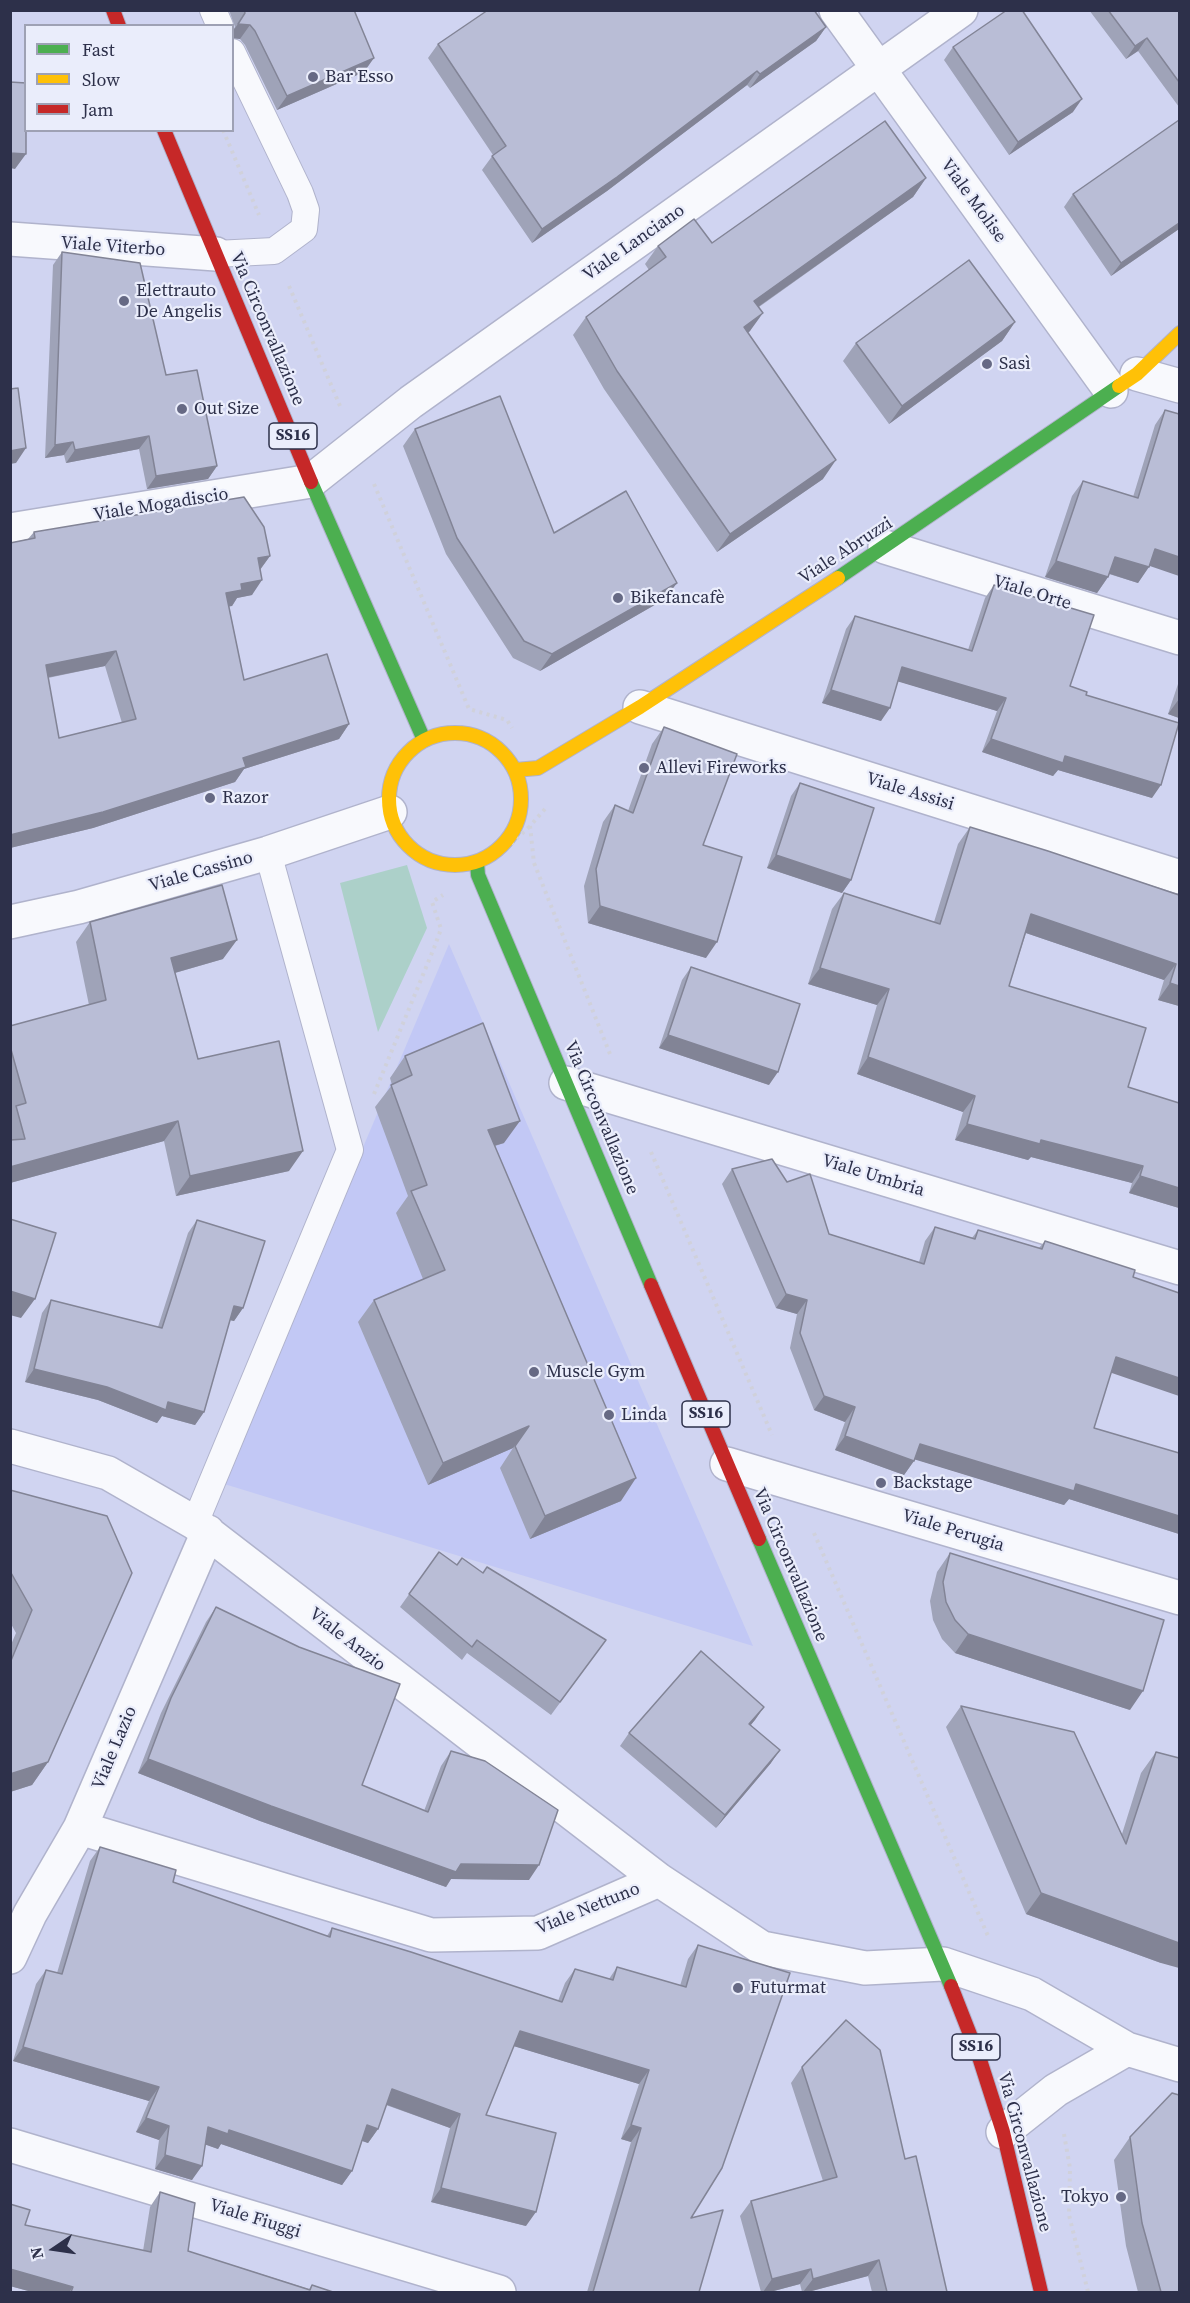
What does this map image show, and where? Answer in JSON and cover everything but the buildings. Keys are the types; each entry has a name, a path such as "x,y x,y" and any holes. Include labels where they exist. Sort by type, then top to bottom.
{"main road":[{"name":"Via Circonvallazione","path":"165,132 311,481 424,740"},
{"name":"Viale Abruzzi","path":"515,770 538,768 640,707 885,548 1124,382 1179,333"},
{"path":"445,734 466,734 486,740 503,753 515,770 521,792 520,815 511,835 477,869 432,862 413,850 398,833 390,812 389,790 396,770 408,753 424,740 445,734"},
{"name":"Via Circonvallazione","path":"477,869 727,1464 943,1964 980,2060 1003,2132 1041,2292"}],"street":[{"name":"Viale Molise","path":"836,10 878,69 1124,382"},
{"name":"Viale Lanciano","path":"311,481 421,395 961,10"},
{"name":"Viale Viterbo","path":"10,239 216,254"},
{"path":"1124,382 1179,386"},
{"name":"Viale Mogadiscio","path":"10,530 311,481"},
{"name":"Viale Orte","path":"885,548 1179,638"},
{"name":"Viale Assisi","path":"640,707 1179,877"},
{"name":"Viale Cassino","path":"10,922 79,907 268,853 390,812"},
{"name":"Viale Umbria","path":"566,1083 1179,1268"},
{"name":"Viale Anzio","path":"10,1446 108,1473 201,1528 659,1880"},
{"name":"Viale Perugia","path":"727,1464 1179,1598"},
{"name":"Viale Lazio","path":"10,1957 20,1910 80,1828 201,1528"},
{"name":"Viale Nettuno","path":"80,1828 431,1935 538,1933 659,1880 762,1948 865,1968 943,1964"},
{"path":"943,1964 1032,1994 1127,2049 1179,2065"},
{"path":"1003,2132 1056,2090 1127,2049"},
{"name":"Viale Fiuggi","path":"10,2145 499,2292"}],"lane":[{"path":"213,10 219,24"},
{"path":"216,254 274,251 304,229 306,210 234,56"},
{"path":"201,1528 350,1150 268,853"}],"path":[{"path":"224,132 470,709 507,720 556,797 530,826 432,902 441,929 350,1150"},
{"path":"530,826 534,863 630,1103 988,1937"},
{"path":"1056,2090 1070,2168 1069,2215 1088,2292"}],"shaded area":[{"path":"449,944 753,1646 221,1483"}],"green space":[{"path":"407,865 427,928 378,1032 340,883"}],"traffic: fast":[{"path":"838,578 1119,386"},
{"path":"311,482 424,740"},
{"path":"477,863 478,875 651,1285"},
{"path":"759,1539 951,1986"}],"traffic: slow":[{"path":"1119,386 1137,374 1180,333"},
{"path":"515,770 538,768 640,707 838,578"},
{"path":"455,733 480,738 502,752 516,774 521,799 516,824 502,846 480,860 455,865 430,860 408,846 394,824 389,799 394,774 408,752 430,738 455,733"}],"traffic: jam":[{"path":"113,10 118,24"},
{"path":"165,132 311,482"},
{"path":"651,1285 759,1539"},
{"path":"951,1986 980,2060 1003,2132 1041,2292"}],"place":[{"name":"Bar Esso","path":"313,77"},
{"name":"Elettrauto De Angelis","path":"124,301"},
{"name":"Sasì","path":"987,364"},
{"name":"Out Size","path":"182,409"},
{"name":"Bikefancafè","path":"618,598"},
{"name":"Allevi Fireworks","path":"644,768"},
{"name":"Razor","path":"210,798"},
{"name":"Muscle Gym","path":"534,1372"},
{"name":"Linda","path":"609,1415"},
{"name":"Backstage","path":"881,1483"},
{"name":"Futurmat","path":"738,1988"},
{"name":"Tokyo","path":"1121,2197"}]}
